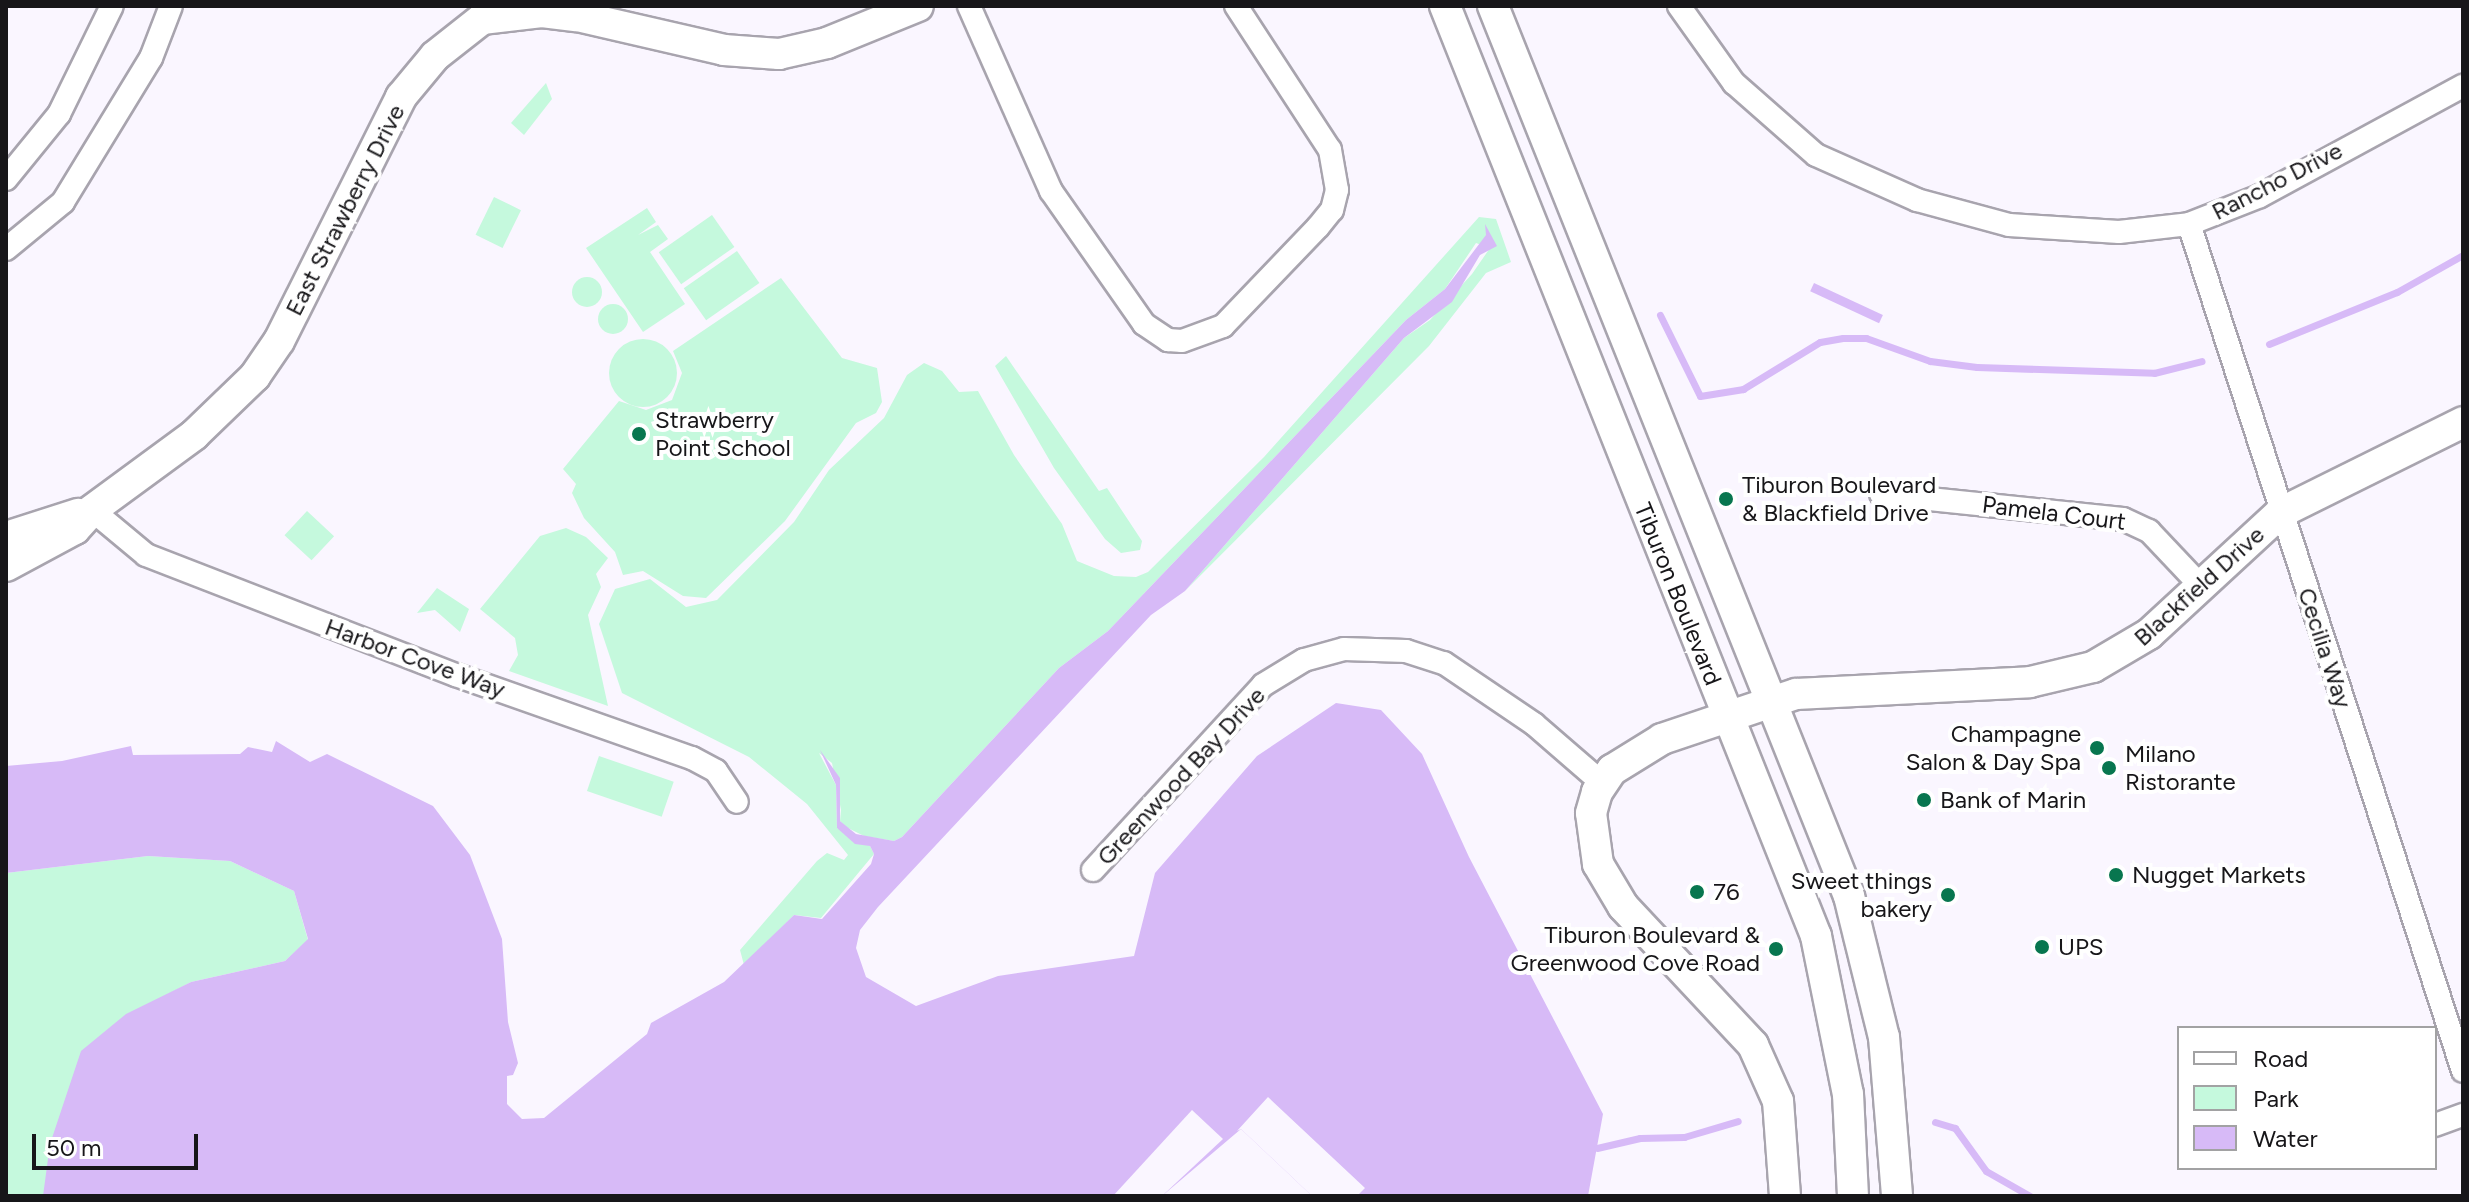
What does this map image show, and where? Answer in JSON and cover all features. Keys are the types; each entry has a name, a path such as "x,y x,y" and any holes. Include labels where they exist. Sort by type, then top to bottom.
{"street":[{"path":"6,179 59,114 112,6"},
{"path":"6,249 71,189 151,58 171,6"},
{"name":"East Strawberry Drive","path":"6,566 54,544 92,510 194,435 255,376 279,341 401,97 435,56 479,13 565,14 724,50 779,54 827,43 918,6"},
{"path":"969,6 1051,191 1144,324 1168,340 1182,341 1223,326 1318,227 1332,210 1337,190 1330,150 1236,6"},
{"name":"Tiburon Boulevard","path":"1445,6 1820,953 1848,1094 1853,1196"},
{"name":"Tiburon Boulevard","path":"1493,6 1849,896 1872,977 1891,1084 1897,1196"},
{"name":"Rancho Drive","path":"1679,6 1734,83 1816,155 1917,200 2009,225 2119,232 2189,224 2260,196 2463,86"},
{"name":"Cecilia Way","path":"2189,224 2463,1071"},
{"name":"Blackfield Drive","path":"1602,783 1635,752 1728,715 1771,702 1832,690 2061,677 2123,653 2280,513 2463,422"},
{"name":"Pamela Court","path":"1881,494 2123,519 2149,531 2201,586"},
{"name":"East Strawberry Drive","path":"6,537 92,510"},
{"name":"Harbor Cove Way","path":"92,510 146,555 456,675 692,758 716,771 737,802"},
{"name":"Greenwood Bay Drive","path":"1093,870 1263,685 1304,660 1344,649 1406,651 1444,663 1534,724 1602,783"},
{"path":"1602,783 1591,825 1598,864 1623,906 1753,1045 1778,1101 1785,1196"},
{"path":"2437,1124 2463,1115"}],"green space":[{"path":"546,83 552,99 524,135 511,123"},
{"path":"494,197 521,210 503,248 476,235"},
{"path":"647,208 656,222 638,235 658,225 668,239 650,252 685,304 643,332 586,248"},
{"path":"712,215 734,247 681,284 659,252"},
{"path":"1479,217 1496,219 1511,262 1486,273 1429,346 1185,591 1404,338 1430,320 1472,274 1490,248 1476,243 1445,289 1406,320 1108,631 1059,668 902,837 894,841 864,836 840,821 841,810 832,763 819,753 836,785 837,828 870,846 874,854 821,918 794,915 744,965 740,950 817,861 827,853 844,860 848,855 807,804 749,757 622,693 599,624 615,589 650,579 686,607 717,600 794,522 829,470 884,418 907,375 924,363 942,371 959,392 978,391 1014,455 1062,524 1077,561 1114,576 1136,577 1148,572 1264,457"},
{"path":"737,251 759,283 706,320 684,288"},
{"path":"587,277 598,281 602,292 598,303 587,307 576,303 572,292 576,281"},
{"path":"781,278 842,358 877,368 882,402 876,413 856,423 785,521 706,598 683,596 643,571 623,575 615,552 584,518 572,493 576,484 563,469 619,401 646,410 672,400 682,373 673,351"},
{"path":"613,304 624,308 628,319 624,330 613,334 602,330 598,319 602,308"},
{"path":"643,339 667,349 677,373 667,397 643,407 619,397 609,373 619,349"},
{"path":"1006,356 1099,491 1107,488 1142,541 1140,550 1121,553 1105,539 1054,468 995,366"},
{"path":"307,511 334,536 312,560 284,535"},
{"path":"566,528 586,537 608,558 596,574 601,587 588,615 608,706 509,671 518,655 515,638 480,609 540,536"},
{"path":"437,588 469,609 460,632 435,610 417,613"},
{"path":"599,756 674,782 662,817 587,791"},
{"path":"148,856 230,861 294,891 308,940 285,961 191,982 155,1001 100,1196 6,1196 6,873"}],"water":[{"path":"1485,224 1497,246 1480,255 1452,302 1404,338 1185,591 1151,615 878,907 860,930 856,948 866,977 916,1006 998,976 1134,956 1155,873 1257,756 1336,703 1381,710 1422,754 1469,857 1603,1114 1588,1196 1312,1196 1241,1129 1162,1196 43,1196 50,1144 81,1051 126,1014 191,982 285,961 308,939 294,891 230,861 148,856 6,873 6,766 62,761 131,746 133,755 240,754 248,747 272,752 276,741 310,762 327,754 433,806 470,855 502,939 508,1022 518,1063 513,1075 507,1076 507,1104 522,1119 544,1118 647,1034 651,1023 724,982 794,915 822,919 871,864 874,854 870,846 855,844 837,828 836,785 820,750 840,778 840,821 856,834 894,841 902,837 1059,668 1108,631 1406,320 1445,289 1486,235"},
{"path":"1814,283 1883,315 1879,323 1810,291"}],"pier":[{"path":"1268,1097 1365,1188 1357,1196 1312,1196 1241,1129 1237,1131"},
{"path":"1192,1110 1223,1139 1162,1196 1113,1196"}],"waterway":[{"path":"2269,344 2397,292 2463,255"},
{"path":"1660,315 1700,396 1743,389 1820,342 1843,338 1866,338 1930,361 1977,367 2154,373 2202,361"},
{"path":"1597,1148 1640,1138 1684,1137 1738,1121"},
{"path":"1935,1122 1955,1128 1986,1171 2030,1196"}],"place":[{"name":"Strawberry Point School","path":"639,434"},
{"name":"Tiburon Boulevard & Blackfield Drive","path":"1726,499"},
{"name":"Champagne Salon & Day Spa","path":"2097,748"},
{"name":"Milano Ristorante","path":"2109,768"},
{"name":"Bank of Marin","path":"1924,800"},
{"name":"Nugget Markets","path":"2116,875"},
{"name":"76","path":"1697,892"},
{"name":"Sweet things bakery","path":"1948,895"},
{"name":"UPS","path":"2042,947"},
{"name":"Tiburon Boulevard & Greenwood Cove Road","path":"1776,949"}]}
